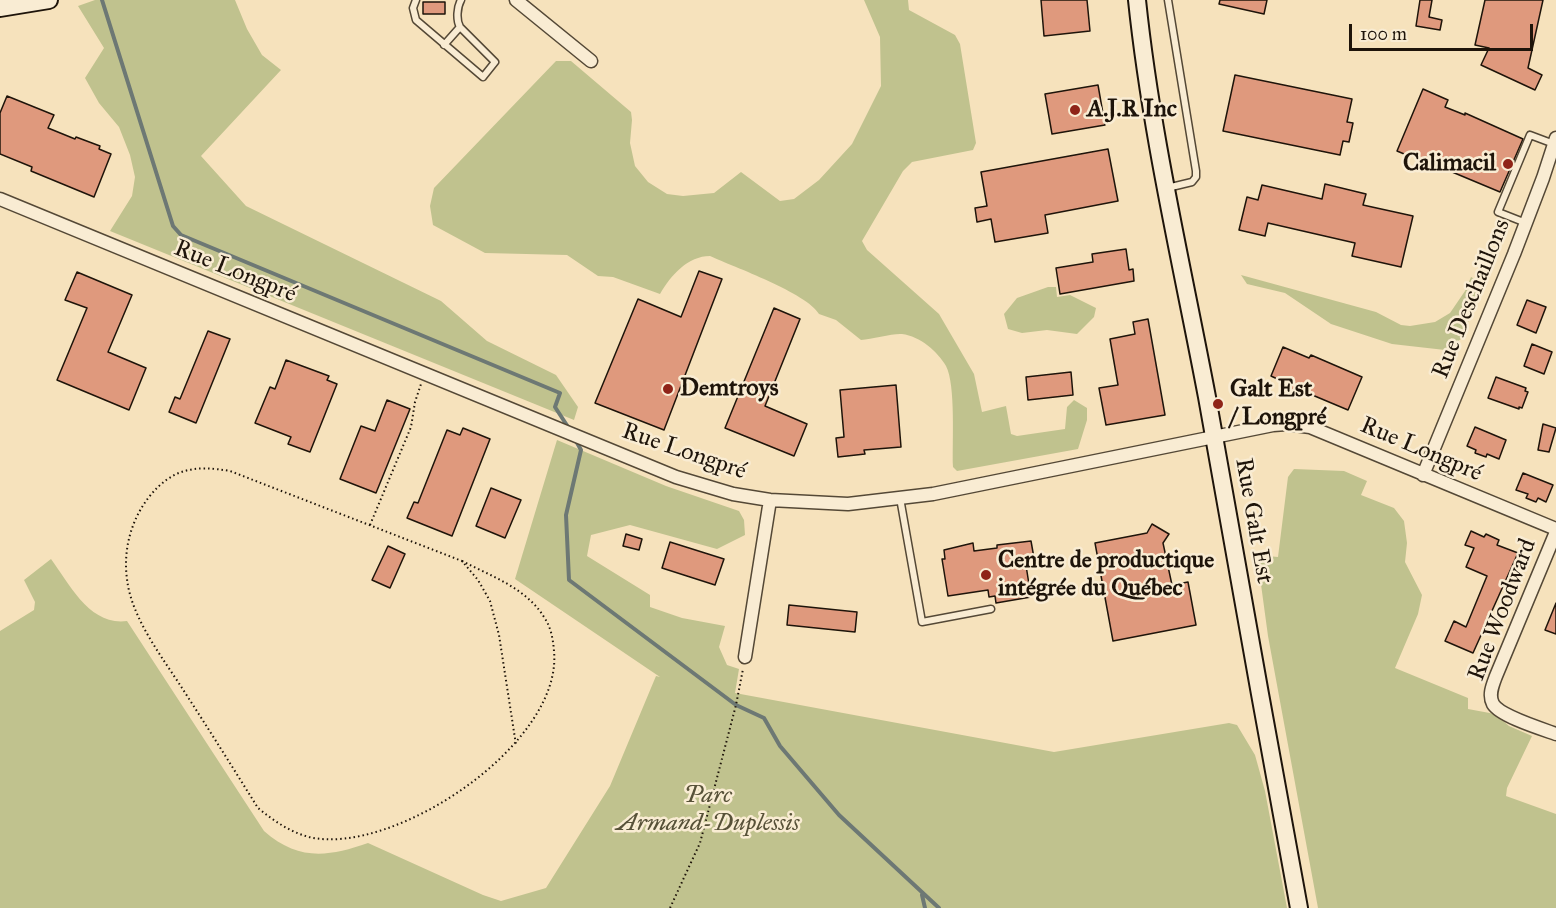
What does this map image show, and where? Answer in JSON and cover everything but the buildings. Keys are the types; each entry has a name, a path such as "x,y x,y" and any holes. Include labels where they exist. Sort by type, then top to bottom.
{"street":[{"path":"0,8 48,0"},
{"path":"516,0 591,61"},
{"name":"Rue Galt Est","path":"1137,0 1142,50 1166,188 1214,437 1299,908"},
{"name":"Rue Deschaillons","path":"1423,475 1526,223 1555,141"},
{"name":"Rue Longpré","path":"0,199 676,477 733,494 770,500 848,504 933,494 1214,437 1273,426 1299,425 1316,430 1556,530"},
{"path":"745,657 770,500"},
{"name":"Rue Woodward","path":"1556,530 1496,676 1491,696 1493,704 1508,715 1556,735"}],"lane":[{"path":"416,0 413,8 417,20 480,76 485,76 494,65 494,59 458,24 458,6 461,0"},
{"path":"1166,188 1192,182 1196,177 1168,0"},
{"path":"444,45 460,27"},
{"path":"1526,223 1498,212 1530,135 1555,141"},
{"path":"900,498 922,622 991,609"}],"path":[{"path":"370,525 411,427 418,393 426,373"},
{"path":"209,467 230,471 462,561 522,592 544,616 553,634 555,660 552,680 541,709 516,745 487,771 447,799 403,822 368,834 338,838 312,838 273,821 258,808 141,624 127,581 126,557 130,531 141,507 157,487 174,474 189,469 209,467"},
{"path":"462,561 478,580 490,601 499,635 516,745"},
{"path":"670,908 700,843 736,705 745,657"}],"green space":[{"path":"95,0 235,0 247,29 262,55 281,70 201,156 246,206 441,301 487,341 556,375 578,407 574,420 110,231 132,196 135,177 130,155 119,127 99,103 85,78 104,48 78,6"},
{"path":"864,0 908,0 909,10 955,35 960,44 976,143 973,150 912,162 903,171 862,241 867,250 939,314 974,374 982,412 1006,406 1011,434 1017,436 1065,429 1067,407 1074,400 1087,408 1087,420 1078,449 957,471 953,467 952,400 949,375 946,366 933,350 922,341 902,334 861,340 836,320 819,314 812,306 786,289 710,256 687,263 669,280 660,294 613,277 598,276 567,255 485,253 433,225 430,206 434,188 556,61 571,61 631,112 630,143 635,166 648,182 667,194 683,196 714,193 741,172 780,201 794,199 819,180 852,144 881,86 880,37"},
{"path":"1241,275 1376,312 1401,325 1410,326 1435,322 1450,313 1465,291 1471,277 1484,284 1461,339 1445,350 1392,344 1331,324 1285,293 1247,284"},
{"path":"1048,287 1056,287 1057,297 1070,295 1096,308 1094,317 1077,334 1047,330 1022,333 1008,329 1004,314 1017,298"},
{"name":"Parc Armand-Duplessis","path":"557,440 666,486 739,511 744,520 745,535 717,549 630,525 591,535 587,556 650,595 650,607 682,618 725,626 719,647 727,665 739,669 735,693 1054,752 1229,723 1237,725 1255,755 1265,791 1287,908 0,908 0,631 34,610 35,602 24,580 51,559 82,602 102,617 114,621 127,621 264,831 277,841 289,848 314,854 340,851 368,843 501,901 546,888 610,786 656,676 660,677 515,579"},
{"path":"1294,469 1344,471 1367,481 1361,495 1394,508 1404,521 1407,543 1405,562 1422,595 1418,614 1395,668 1468,698 1468,709 1495,714 1509,726 1532,736 1507,788 1506,796 1556,814 1556,908 1318,908 1268,636 1257,555 1278,557 1288,477"}],"waterway":[{"path":"102,0 173,226 181,235 560,393 555,407 570,430"},
{"path":"575,439 581,450 566,515 569,580 736,705 764,718 780,746 839,815 939,908"},
{"path":"922,895 925,908"}],"place":[{"name":"A.J.R Inc","path":"1075,110"},
{"name":"Calimacil","path":"1508,164"},
{"name":"Demtroys","path":"668,389"},
{"name":"Galt Est / Longpré","path":"1218,404"},
{"name":"Centre de productique intégrée du Québec","path":"986,575"}]}
